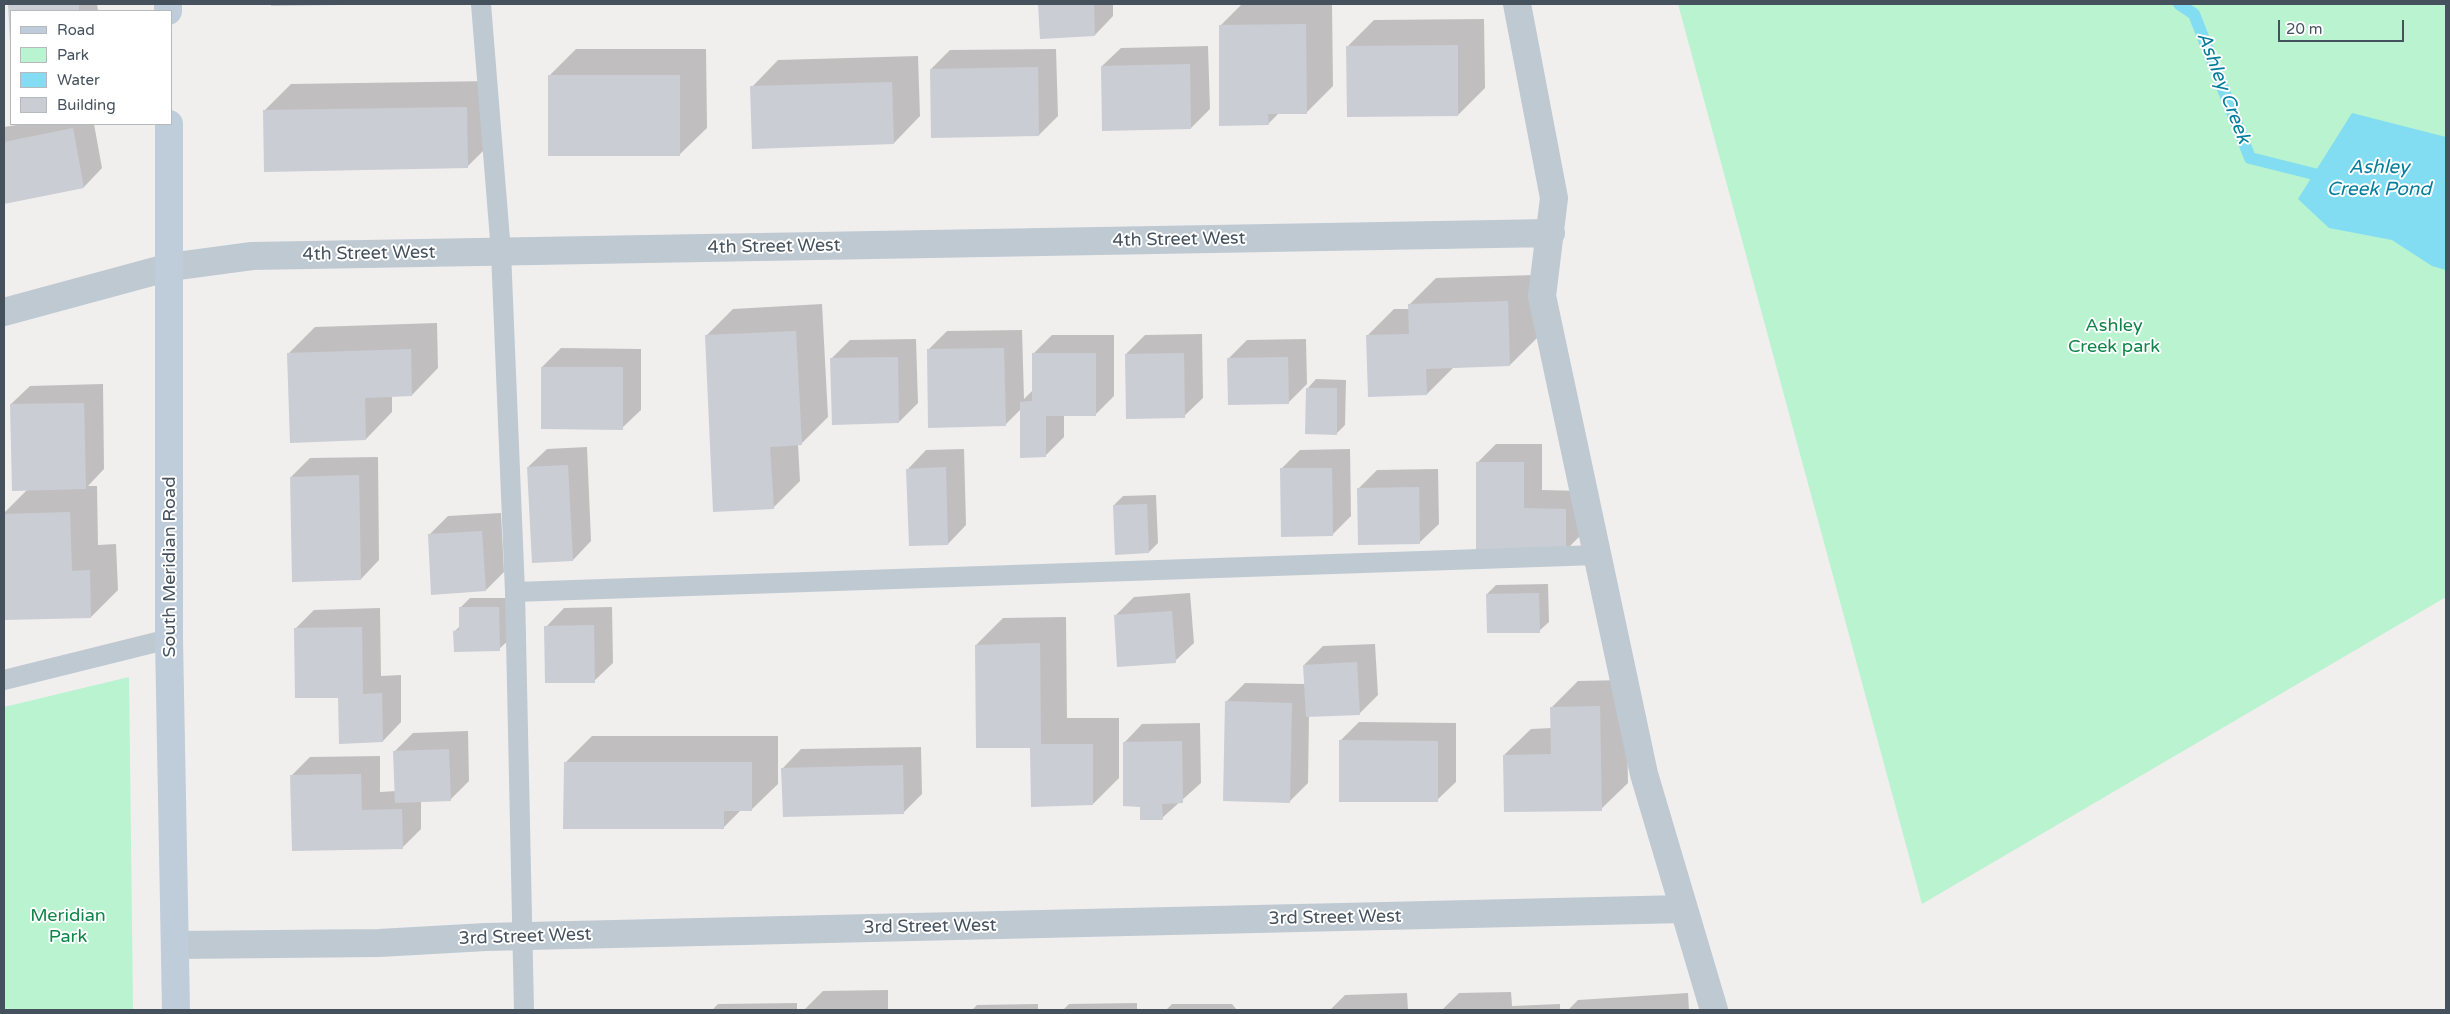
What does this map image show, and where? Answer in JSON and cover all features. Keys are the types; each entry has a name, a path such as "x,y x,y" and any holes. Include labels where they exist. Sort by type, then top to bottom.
{"street":[{"path":"1517,4 1554,198 1542,296 1644,774 1714,1010"},
{"name":"South Meridian Road","path":"169,125 169,639 176,1010"},
{"name":"4th Street West","path":"4,312 170,267 252,256 1551,234"},
{"name":"3rd Street West","path":"176,945 379,942 521,936 1684,909"}],"lane":[{"path":"481,4 502,252 515,592 524,1010"},
{"path":"515,592 1598,555"},
{"path":"4,680 169,639"}],"green space":[{"name":"Ashley Creek park","path":"1678,4 2446,4 2446,597 1922,904"},
{"name":"Meridian Park","path":"129,677 133,1010 4,1010 4,707"}],"water":[{"name":"Ashley Creek Pond","path":"2352,113 2446,137 2446,270 2432,266 2392,240 2329,228 2298,199"}],"building":[{"path":"8,4 79,4 79,10 10,10 10,43"},
{"path":"271,4 341,4 341,5 271,6"},
{"path":"1038,4 1094,4 1095,36 1040,39"},
{"path":"1306,24 1307,114 1268,114 1269,125 1219,126 1219,25"},
{"path":"1458,45 1458,116 1347,117 1346,46"},
{"path":"1190,64 1191,129 1102,131 1101,66"},
{"path":"1038,67 1039,136 931,138 930,69"},
{"path":"548,75 680,75 680,156 548,156"},
{"path":"892,82 894,144 752,149 750,86"},
{"path":"467,107 468,168 264,172 263,110"},
{"path":"73,128 84,188 4,204 4,142"},
{"path":"1508,301 1510,366 1426,369 1427,395 1368,397 1366,335 1409,334 1408,304"},
{"path":"796,331 802,445 770,447 774,509 713,512 705,335"},
{"path":"1004,348 1006,426 928,428 927,349"},
{"path":"411,349 412,396 365,398 366,440 290,443 287,353"},
{"path":"1032,353 1096,353 1096,416 1046,416 1046,457 1020,458 1020,402 1032,401"},
{"path":"1184,353 1185,418 1126,419 1125,354"},
{"path":"898,357 899,423 832,425 830,358"},
{"path":"1288,357 1289,404 1228,405 1227,358"},
{"path":"541,367 623,367 623,430 541,429"},
{"path":"1306,388 1337,388 1337,435 1305,434"},
{"path":"84,403 86,489 12,491 10,404"},
{"path":"1476,462 1524,462 1524,508 1566,509 1566,552 1476,551"},
{"path":"568,465 573,561 532,563 527,467"},
{"path":"946,467 948,545 909,546 906,469"},
{"path":"1280,468 1332,468 1333,536 1281,537"},
{"path":"359,475 361,580 292,582 290,477"},
{"path":"1419,487 1420,544 1358,545 1357,488"},
{"path":"1147,504 1149,553 1115,555 1113,505"},
{"path":"70,512 72,571 90,570 91,618 4,620 4,514"},
{"path":"482,531 486,591 431,595 428,534"},
{"path":"1539,593 1540,633 1487,633 1486,594"},
{"path":"459,607 499,607 500,651 454,652 453,631 459,630"},
{"path":"1172,611 1176,663 1117,667 1114,615"},
{"path":"594,625 595,683 545,683 544,626"},
{"path":"362,627 363,694 382,693 383,742 339,744 338,698 295,698 294,628"},
{"path":"1040,643 1041,744 1093,744 1093,805 1031,807 1030,748 976,748 975,645"},
{"path":"1357,662 1360,715 1306,717 1303,665"},
{"path":"1225,701 1292,703 1290,803 1223,801"},
{"path":"1600,706 1602,811 1504,812 1503,755 1551,754 1550,707"},
{"path":"1339,740 1438,741 1438,802 1339,802"},
{"path":"1182,741 1183,803 1162,804 1163,820 1140,820 1140,807 1123,806 1123,742"},
{"path":"449,749 451,801 395,803 393,751"},
{"path":"564,762 752,762 752,811 724,811 724,829 563,829"},
{"path":"903,765 904,814 783,817 781,768"},
{"path":"361,774 362,810 402,809 403,849 292,851 290,775"}],"waterway":[{"name":"Ashley Creek","path":"2179,4 2194,14 2250,158 2330,178"}]}
